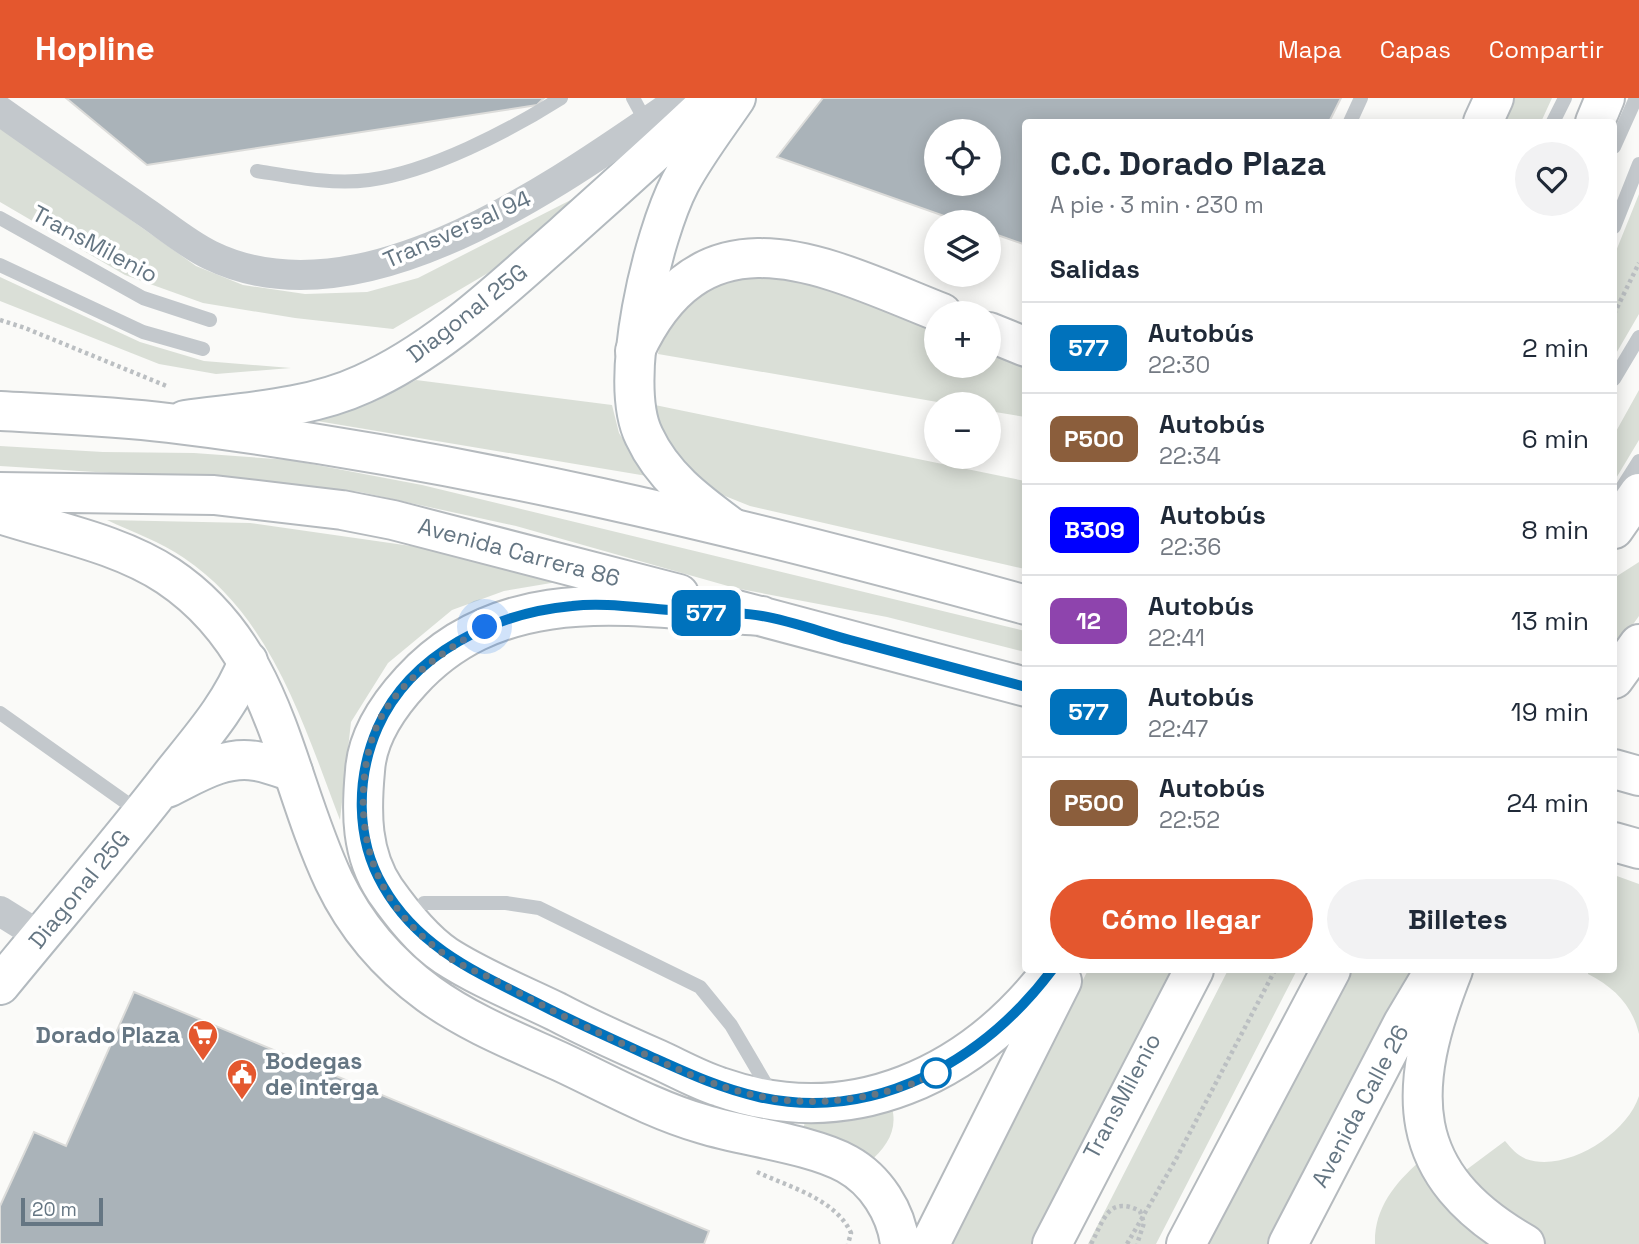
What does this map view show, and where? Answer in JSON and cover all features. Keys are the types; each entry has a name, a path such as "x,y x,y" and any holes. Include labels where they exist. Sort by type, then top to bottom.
{"main road":[{"name":"Diagonal 25G","path":"168,404 314,400 361,385 402,363 453,328 532,262 713,98"},
{"path":"731,527 691,498 662,468 642,434 633,385 635,351 654,258 670,204 693,161 736,98"},
{"path":"1484,119 1494,98"},
{"path":"1596,119 1605,98"},
{"path":"635,351 645,331 685,284 725,263 755,257 788,259 825,267 924,306"},
{"path":"1001,337 1022,345"},
{"path":"0,411 168,404 731,527 876,563 1022,604"},
{"name":"Avenida Carrera 86","path":"0,492 214,495 342,510 407,523 1022,686"},
{"path":"1617,524 1639,493"},
{"path":"0,514 118,552 167,576 196,597 222,622 264,690 334,881 349,909 388,960 429,994 487,1027 649,1104 702,1124 848,1164 884,1199 900,1244"},
{"path":"762,616 576,605 523,613 485,627 443,650 387,707 366,755 361,814 367,852 383,887 413,927 445,955 573,1021 719,1087 775,1100 836,1101 894,1090 929,1077 984,1040 1019,1010 1050,973"},
{"path":"1617,675 1639,644"},
{"path":"1617,676 1639,651"},
{"name":"Diagonal 25G","path":"0,985 225,707 241,681 248,661"},
{"name":"Diagonal 25G","path":"150,803 217,764 256,760 293,772"},
{"path":"1617,770 1639,776"},
{"path":"1617,843 1639,849"},
{"path":"930,1244 1066,973"},
{"path":"1052,1244 1192,973"},
{"path":"1186,1244 1329,973"},
{"name":"Avenida Calle 26","path":"1288,1244 1403,1023 1433,973"},
{"path":"1452,973 1430,1032 1424,1063 1421,1101 1428,1141 1445,1177 1469,1206 1497,1228 1525,1244"}],"street":[{"name":"Transversal 94","path":"0,111 209,255 252,270 288,276 345,273 405,257 528,199 639,110 682,98"},
{"path":"0,911 40,936"}],"lane":[{"path":"257,171 319,180 369,180 407,171 519,124 561,98"},
{"path":"1351,119 1361,98"},
{"path":"1554,119 1565,98"},
{"path":"1617,140 1636,98"},
{"path":"1617,219 1639,164"},
{"name":"TransMilenio","path":"0,218 143,298 210,320"},
{"path":"0,265 143,332 203,349"},
{"path":"1617,374 1639,337"},
{"path":"1617,497 1639,461"},
{"path":"0,713 150,803"},
{"path":"424,902 506,903 539,908 700,986 731,1025 775,1100"}],"path":[{"path":"1617,308 1639,263"},
{"path":"0,320 25,328 168,404"},
{"path":"1127,1244 1181,1150 1273,973"},
{"path":"1091,1244 1108,1211 1118,1205 1128,1205 1140,1211 1144,1223 1137,1244"}],"shaded area":[{"path":"1509,98 1552,98 1542,119 1500,119"},
{"path":"0,127 196,266 243,285 305,294 367,292 418,278 602,184 488,273 393,329 295,318 203,303 125,275 0,202"},
{"path":"1639,194 1639,314 1617,352 1617,249"},
{"path":"777,271 924,320 924,378 1001,378 1001,351 1022,361 1022,416 1001,413 1001,392 924,392 924,400 658,354 662,333 671,315 711,284"},
{"path":"0,277 140,342 204,361 291,368 216,374 159,364 0,301"},
{"path":"416,380 612,405 619,433 647,476 317,421 378,400"},
{"path":"1639,390 1639,440 1617,477 1617,430"},
{"path":"650,404 924,460 924,469 967,469 1022,480 1022,568 750,506 710,490 669,454"},
{"path":"0,446 103,452 194,453 290,460 422,485 1022,630 1022,651 887,617 735,588 516,526 360,492 213,475 127,474 0,466"},
{"path":"107,520 250,523 439,550 563,581 504,591 452,610 388,663 351,722 340,820 298,711 263,642 240,611 214,582 184,558"},
{"path":"1639,562 1639,616 1617,647 1617,576"},
{"path":"1617,876 1639,884 1639,1034 1632,1014 1621,998 1588,974 1617,973"},
{"path":"1086,973 1178,973 1039,1244 949,1244"},
{"path":"1226,973 1295,973 1156,1244 1088,1244"},
{"path":"1346,973 1418,973 1274,1244 1207,1244"},
{"path":"1639,1096 1639,1244 1544,1244 1458,1176 1505,1141 1526,1159 1542,1162 1576,1155 1593,1147 1622,1124"},
{"path":"892,1108 892,1131 881,1151 869,1162 802,1132 806,1119"},
{"path":"1420,1161 1433,1186 1449,1207 1488,1244 1375,1244 1378,1220 1387,1198"}],"building":[{"path":"66,98 544,98 537,105 147,165"},
{"path":"823,98 1341,98 1330,119 1022,119 1022,244 1001,236 1001,210 927,210 777,157"},
{"name":"Dorado Plaza","path":"134,992 709,1231 704,1244 0,1244 0,1206 34,1132 66,1146"}],"bus line":[{"name":"577","path":"1022,686 762,616 576,605 523,613 485,627 443,650 387,707 366,755 361,814 367,852 383,887 413,927 445,955 573,1021 719,1087 759,1098 797,1103 836,1101 894,1090 929,1077 952,1064 1019,1010 1050,973"}],"place":[{"name":"Dorado Plaza","path":"203,1062"},
{"name":"Bodegas de interga","path":"242,1101"}],"route":[{"path":"485,627 443,650 415,676 387,707 366,755 361,814 367,852 383,887 413,927 445,955 573,1021 719,1087 759,1098 797,1103 836,1101 894,1090 936,1073"}]}
